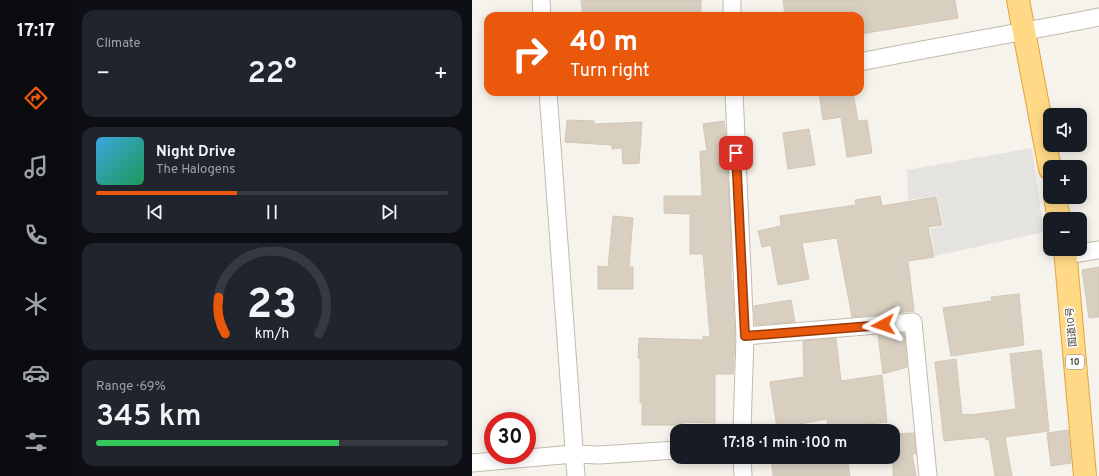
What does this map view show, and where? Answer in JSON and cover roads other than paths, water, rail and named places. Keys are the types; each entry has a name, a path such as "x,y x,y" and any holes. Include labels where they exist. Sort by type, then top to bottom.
{"highway":[{"path":"1018,0 1048,160"},
{"name":"国道10号","path":"1065,256 1085,476"}],"street":[{"path":"541,0 542,12"},
{"path":"732,0 732,12"},
{"path":"864,61 1099,17"},
{"path":"548,96 576,476"},
{"path":"734,96 745,336 742,424"},
{"path":"1087,251 1099,250"},
{"path":"745,336 913,322 928,476"},
{"path":"472,463 574,454 599,455 670,450"},
{"path":"742,464 743,476"}]}
